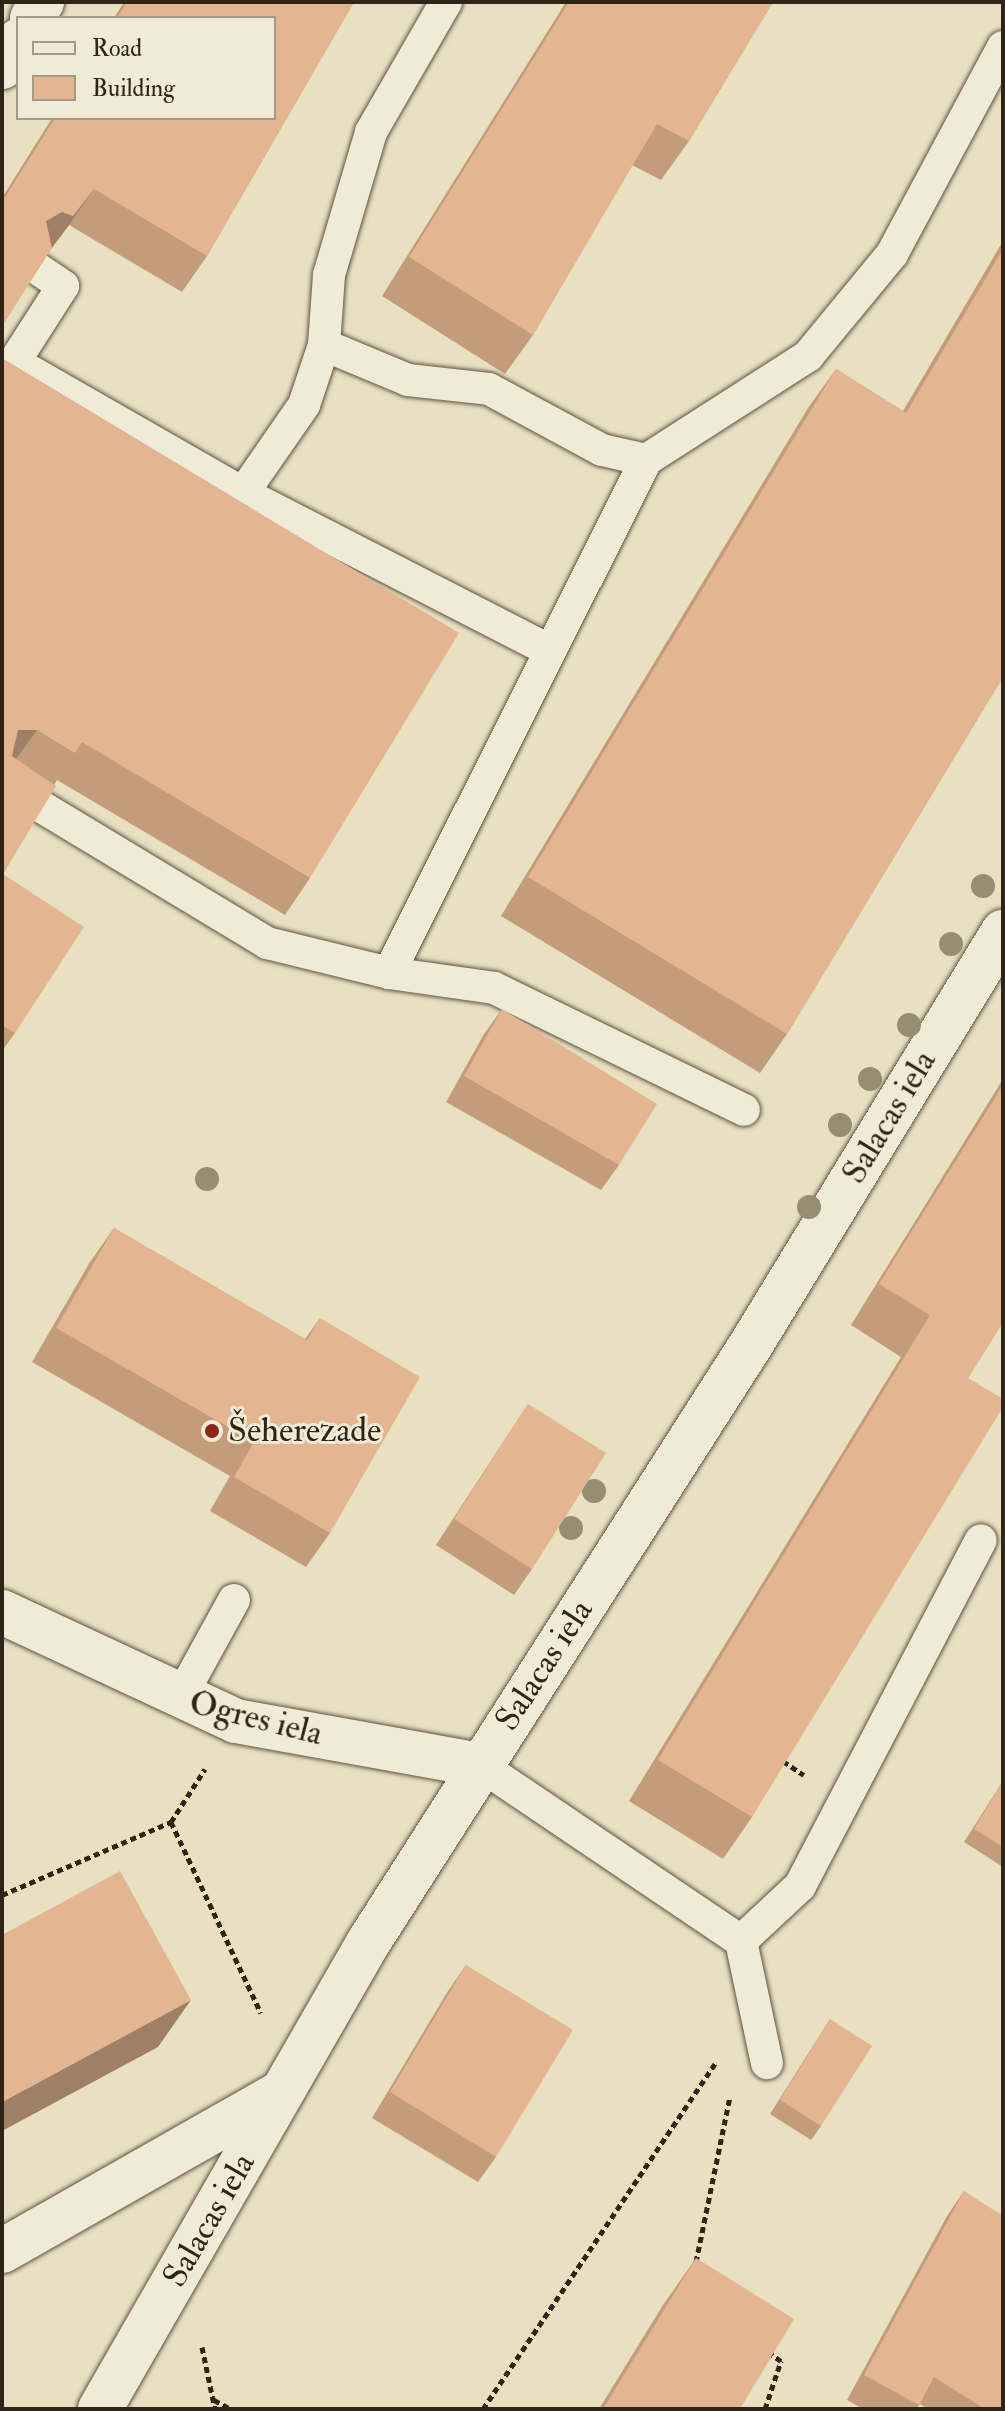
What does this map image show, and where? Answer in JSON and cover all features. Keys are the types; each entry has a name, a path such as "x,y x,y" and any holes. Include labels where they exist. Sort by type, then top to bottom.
{"street":[{"path":"2,67 16,44"},
{"name":"Salacas iela","path":"100,2409 282,2092 480,1765 752,1343 1000,941"},
{"name":"Ogres iela","path":"4,1619 179,1700 236,1721 480,1765"},
{"path":"2,2251 282,2092"}],"lane":[{"path":"243,493 304,405 324,345 329,275 371,132 446,2"},
{"path":"389,973 548,650 646,460 808,356 892,254 1003,47"},
{"path":"36,268 63,286 8,372 548,650"},
{"path":"324,345 408,380 489,389 602,450 646,460"},
{"path":"2,783 267,943 389,973 494,988 744,1110"},
{"path":"741,1941 800,1886 981,1540"},
{"path":"179,1700 234,1600"},
{"path":"480,1765 741,1941 752,2008 765,2052"}],"path":[{"path":"2,1895 171,1822 236,1721"},
{"path":"171,1822 269,2028 282,2092"},
{"path":"483,2409 752,2008"},
{"path":"694,2272 729,2097 765,2052"},
{"path":"755,2344 781,2361 765,2409"},
{"path":"213,2399 231,2409"}],"building":[{"path":"127,2 354,2 207,256 94,189 73,216 62,212 46,221 52,248 2,326 2,202 54,120 276,120 276,16 118,16"},
{"path":"569,2 773,2 689,141 657,124 533,335 409,257"},
{"path":"1003,249 1003,677 787,1034 528,877 836,369 906,413"},
{"path":"2,358 459,633 310,878 82,742 75,753 37,730 18,730 12,756 56,786 3,874 84,927 15,1033 2,1025"},
{"path":"502,1009 657,1104 619,1165 464,1076"},
{"path":"1003,1085 1003,1322 968,1378 1003,1399 1003,1407 752,1817 658,1760 930,1315 879,1284"},
{"path":"114,1228 307,1340 320,1318 420,1377 330,1533 234,1477 254,1442 56,1328"},
{"path":"528,1404 606,1453 532,1569 454,1519"},
{"path":"1003,1781 1003,1847 974,1829"},
{"path":"120,1871 191,2000 2,2102 2,1935"},
{"path":"466,1965 573,2030 496,2157 390,2092"},
{"path":"830,2019 872,2046 821,2126 780,2100"},
{"path":"964,2191 1003,2216 1003,2409 985,2409 934,2377 919,2405 864,2375"},
{"path":"696,2258 794,2319 740,2409 603,2409"}],"place":[{"name":"Šeherezade","path":"212,1431"}]}
